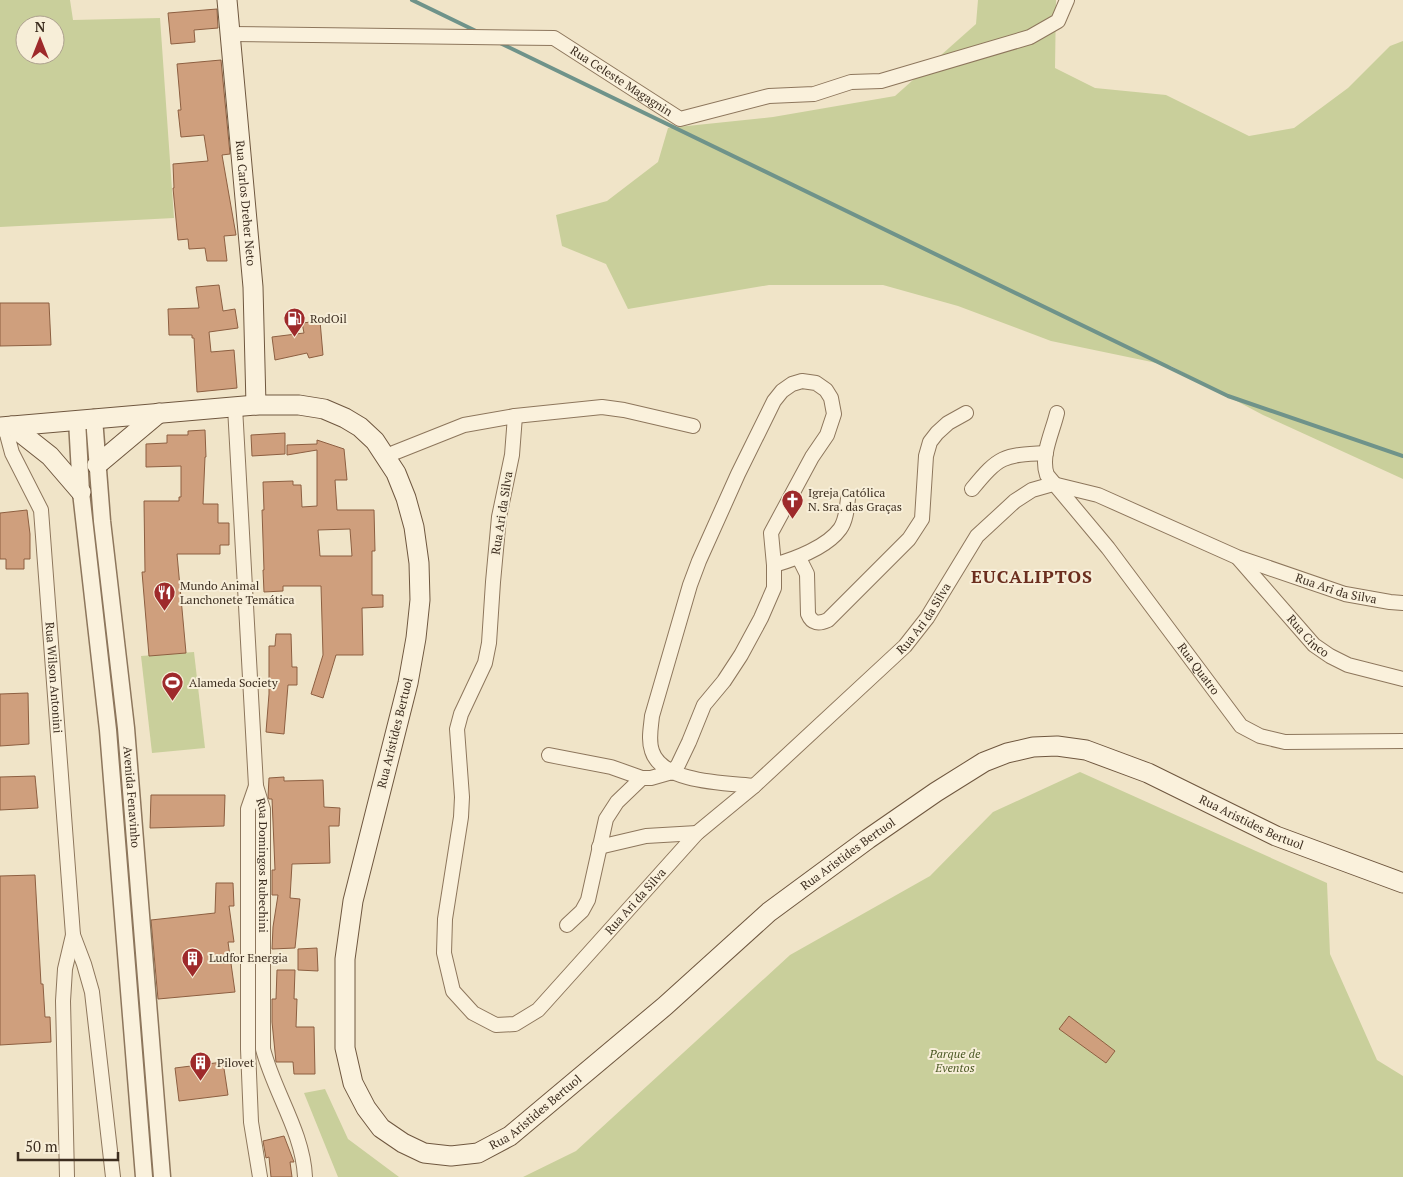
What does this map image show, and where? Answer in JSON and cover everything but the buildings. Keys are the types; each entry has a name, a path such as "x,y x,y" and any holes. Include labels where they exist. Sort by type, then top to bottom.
{"main road":[{"name":"Rua Carlos Dreher Neto","path":"227,0 253,287 256,405"},
{"name":"Rua Aristides Bertuol","path":"6,426 256,405 299,405 324,410 345,418 360,427 375,441 396,473 414,527 419,563 420,600 416,638 408,682 353,901 345,959 345,1048 353,1083 366,1108 381,1128 403,1143 424,1152 451,1156 478,1153 510,1136 665,1006 769,912 868,839 936,792 984,762 1007,753 1033,747 1057,746 1086,750 1148,773 1276,836 1403,883"},
{"path":"97,465 159,413"},
{"path":"6,426 50,456 81,492"}],"street":[{"name":"Rua Celeste Magagnin","path":"230,34 554,38 680,119 769,96 814,94 851,82 882,81 1030,37 1058,21 1067,0"},
{"path":"549,755 611,766 642,778 650,778 672,772 678,765 704,706 724,681 741,655 762,618 774,588 771,532 826,435 834,414 831,398 826,390 816,384 802,382 792,384 782,390 774,401 699,560 652,716 650,736 652,750 658,764 672,772 701,780 754,786"},
{"name":"Rua Domingos Rubechini","path":"235,407 256,786 263,809 263,1049 267,1066 299,1142 305,1177"},
{"path":"386,456 464,425 515,416 602,408 624,410 693,426"},
{"path":"1053,484 1045,469 1046,453 1058,412"},
{"path":"799,558 807,574 809,588 808,614 810,620 816,623 828,620 909,539 922,519 926,456 930,442 948,423 966,414"},
{"name":"Rua Ari da Silva","path":"515,416 512,455 499,517 492,582 489,643 485,663 461,714 457,729 462,797 461,817 445,919 444,944 444,953 453,991 473,1013 496,1025 515,1024 538,1010 697,832 754,786 906,646 927,618 978,536 1015,500 1032,490 1053,484 1098,496 1238,558 1345,594 1403,603"},
{"name":"Avenida Fenavinho","path":"85,419 97,465 126,728 162,1177"},
{"name":"Avenida Fenavinho","path":"85,419 81,492 108,730 144,1177"},
{"name":"Rua Wilson Antonini","path":"6,426 12,453 41,510 73,935 92,992 113,1177"},
{"path":"972,489 986,472 1001,459 1019,454 1046,453"},
{"name":"Rua Quatro","path":"1053,484 1108,548 1241,726 1260,736 1285,742 1403,741"},
{"path":"774,565 799,558 826,541 840,529 845,518 848,498"},
{"path":"84,524 102,521"},
{"name":"Rua Cinco","path":"1238,558 1314,645 1348,665 1403,679"},
{"path":"96,628 114,626"},
{"path":"108,730 126,728"},
{"path":"566,925 582,911 588,900 606,819 617,802 642,778"},
{"name":"Rua Domingos Rubechini","path":"256,786 248,809 248,1049 251,1122 260,1177"},
{"path":"117,831 134,830"},
{"path":"599,847 646,836 697,832"},
{"path":"124,932 142,930"},
{"name":"Rua Wilson Antonini","path":"67,1177 63,1001 65,969 73,935"},
{"path":"133,1036 151,1035"}],"green space":[{"path":"0,0 70,0 73,20 160,18 174,218 0,227"},
{"path":"978,0 1056,0 1055,68 1095,88 1166,95 1249,136 1294,128 1348,88 1390,46 1403,41 1403,479 1263,415 1171,366 1051,341 958,306 883,285 769,285 628,309 606,264 562,246 556,215 607,201 658,162 668,128 773,117 895,96 976,24"},
{"name":"Alameda Society","path":"194,652 205,748 152,753 141,656"},
{"name":"Parque de Eventos","path":"1080,772 1327,883 1330,954 1377,1060 1403,1076 1403,1177 523,1177 576,1151 790,955 930,876 993,812"},
{"path":"325,1089 348,1139 399,1177 338,1177 304,1093"}],"waterway":[{"path":"412,0 478,32"},
{"path":"500,43 1228,396 1403,456"}],"place":[{"name":"RodOil","path":"294,338"},
{"name":"Igreja Católica N. Sra. das Graças","path":"792,519"},
{"name":"Mundo Animal Lanchonete Temática","path":"164,612"},
{"name":"Alameda Society","path":"173,702"},
{"name":"Ludfor Energia","path":"193,977"},
{"name":"Pilovet","path":"201,1082"}],"district":[{"name":"EUCALIPTOS","path":"1032,577"}]}
